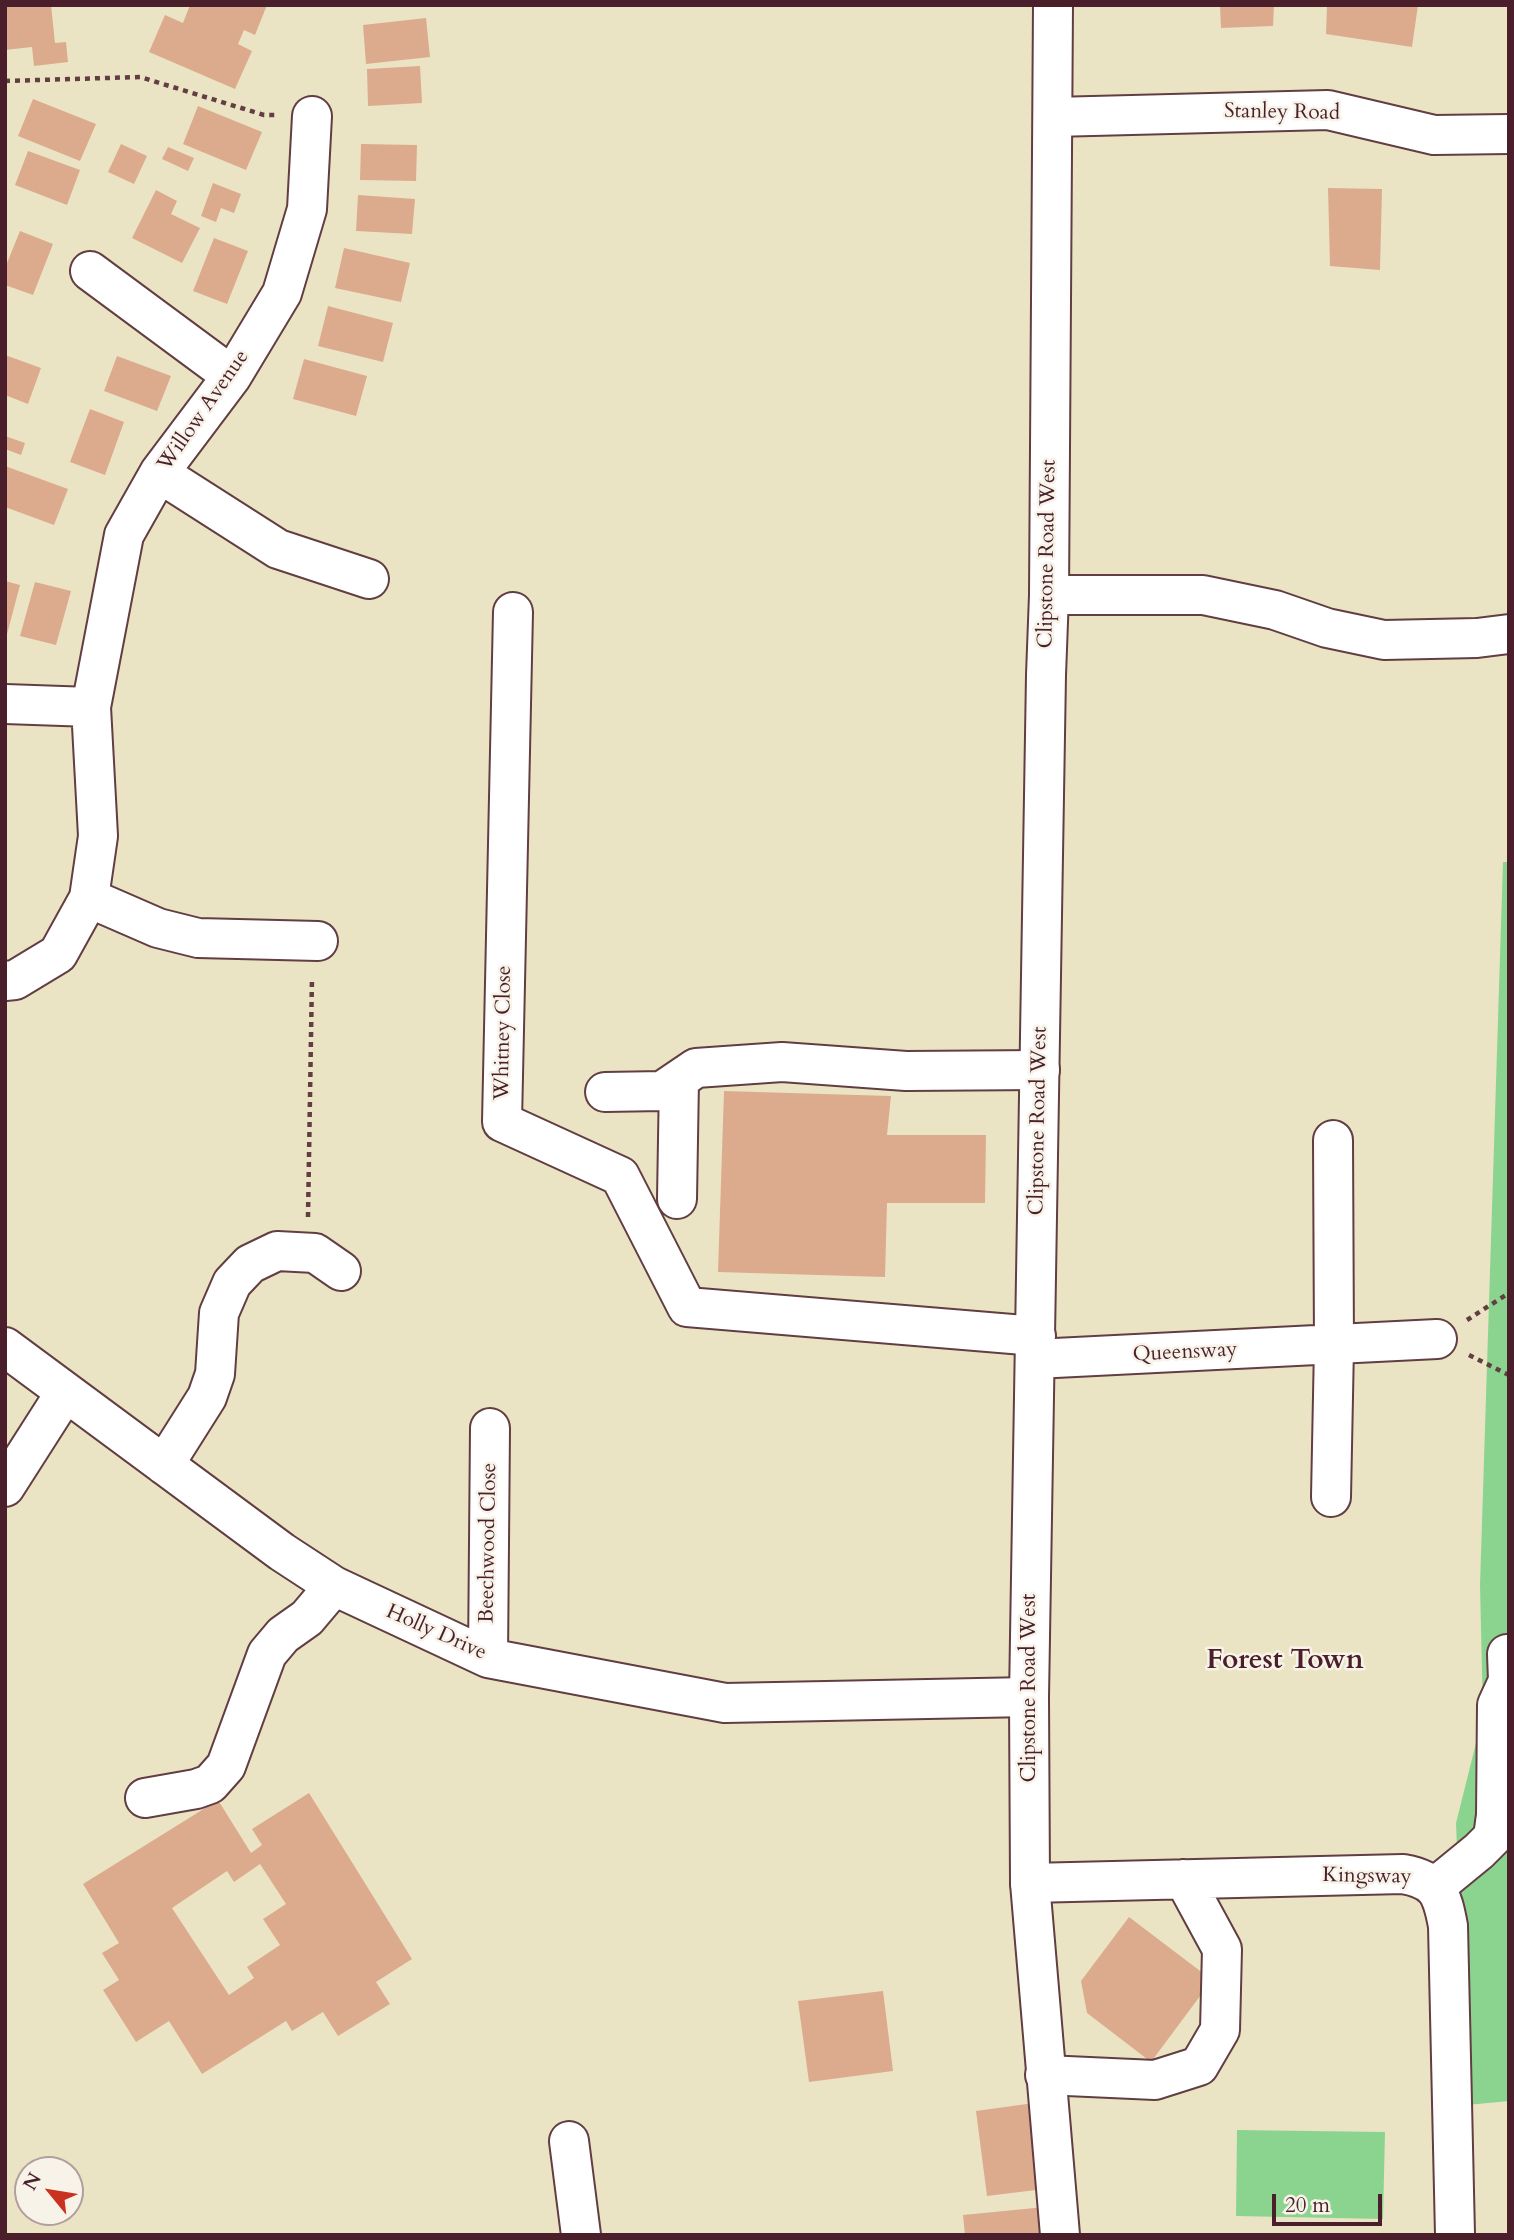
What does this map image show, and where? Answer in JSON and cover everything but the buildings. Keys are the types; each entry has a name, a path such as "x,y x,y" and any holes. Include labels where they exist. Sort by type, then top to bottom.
{"street":[{"name":"Clipstone Road West","path":"1053,5 1049,595 1029,1697 1030,1883 1060,2235"},
{"name":"Stanley Road","path":"1053,117 1328,110 1434,135 1509,134"},
{"name":"Willow Avenue","path":"5,981 15,980 58,954 89,898 98,836 91,707 124,535 159,473 232,376 282,293 307,209 312,116"},
{"path":"90,271 232,376"},
{"path":"159,473 278,549 369,579"},
{"path":"1049,595 1203,595 1275,610 1327,628 1384,640 1477,638 1509,634"},
{"name":"Whitney Close","path":"513,612 502,1122 620,1176 687,1307 1036,1347"},
{"path":"5,704 91,707"},
{"path":"89,898 158,928 198,938 316,941"},
{"path":"605,1092 663,1091 696,1069 782,1062 906,1071 1040,1070"},
{"path":"677,1199 679,1080"},
{"path":"1331,1497 1334,1346 1333,1140"},
{"path":"164,1465 207,1397 215,1374 219,1313 232,1283 250,1264 277,1251 315,1253 341,1271"},
{"name":"Queensway","path":"1036,1347 1334,1346 1437,1339"},
{"name":"Holly Drive","path":"5,1347 282,1552 334,1586 488,1658 725,1703 1029,1697"},
{"path":"5,1487 65,1392"},
{"name":"Beechwood Close","path":"488,1658 490,1428"},
{"path":"145,1798 210,1784 226,1766 267,1654 283,1636 307,1618 334,1586"},
{"path":"1435,1887 1493,1837 1496,1815 1497,1704 1508,1681 1509,1654"},
{"name":"Kingsway","path":"1030,1883 1403,1874 1421,1877 1435,1887 1444,1902 1448,1926 1455,2235"},
{"path":"1045,2075 1155,2080 1199,2066 1220,2030 1222,1949 1184,1879"},
{"path":"569,2141 581,2235"}],"path":[{"path":"5,81 140,76 264,115 312,116"},
{"path":"307,1252 316,941"},
{"path":"1437,1339 1509,1293"}],"green space":[{"path":"1503,862 1509,862 1509,2101 1467,2105 1456,1823 1483,1715 1480,1585"},
{"path":"1237,2130 1385,2132 1383,2219 1236,2216"}],"district":[{"name":"Forest Town","path":"1285,1662"}]}
